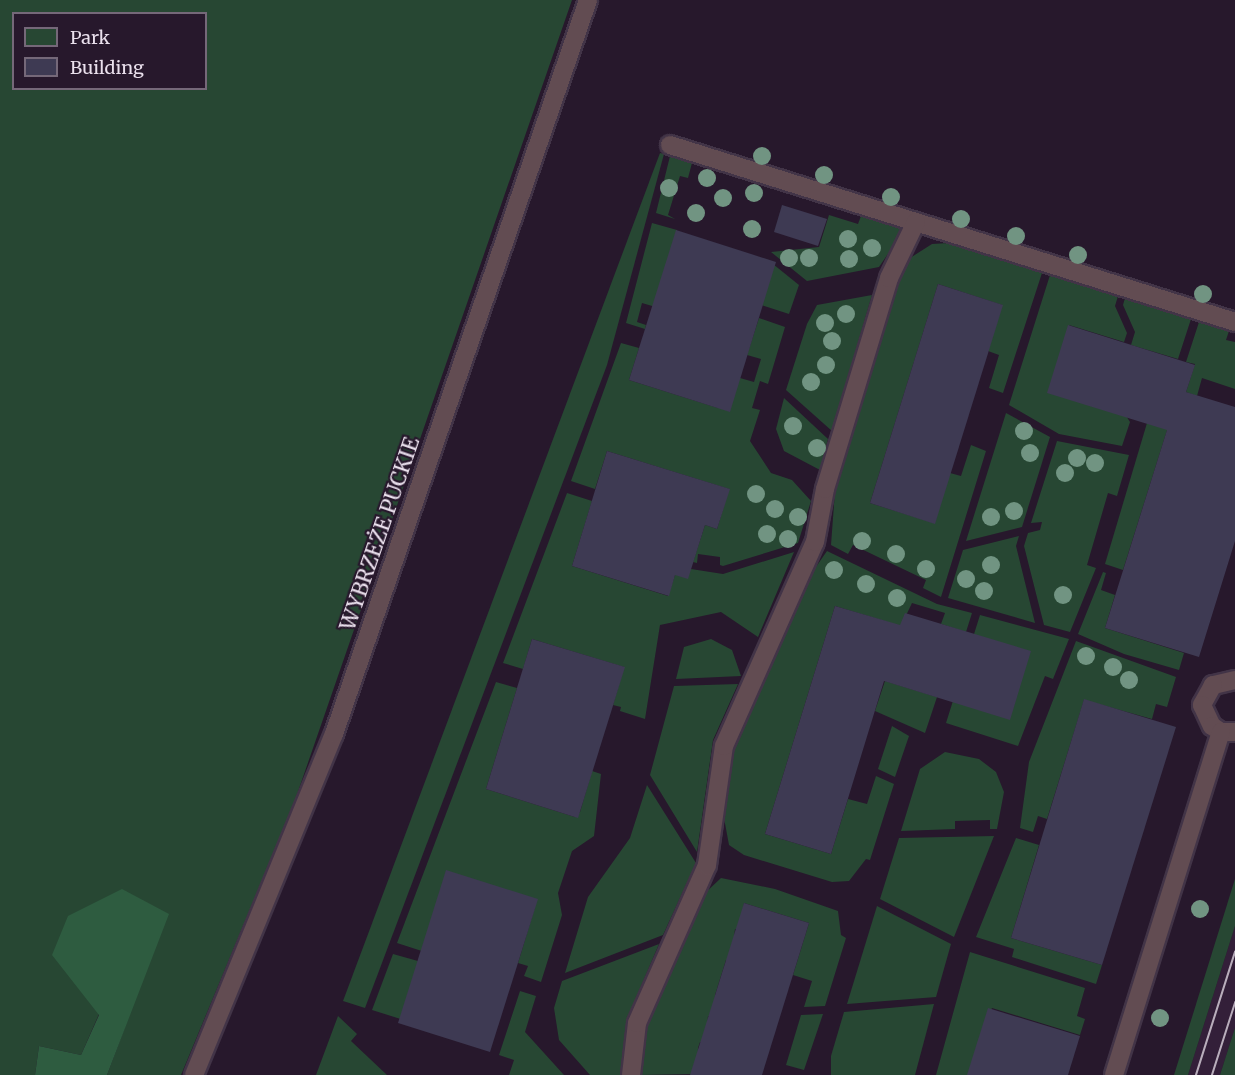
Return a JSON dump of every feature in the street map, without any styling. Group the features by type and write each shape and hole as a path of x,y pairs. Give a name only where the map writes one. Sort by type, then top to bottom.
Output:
{"lane":[{"name":"WYBRZEŻE PUCKIE","path":"194,1075 334,734 588,0"},
{"path":"669,145 1235,322"},
{"path":"630,1075 637,1023 708,865 724,746 815,542 825,489 890,278 916,222"},
{"path":"1114,1075 1228,732 1205,717 1205,694 1223,680 1235,680"}],"shaded area":[{"path":"1235,926 1235,1028 1220,1075 1188,1075"}],"green space":[{"path":"0,0 572,0 293,806 181,1075 107,1075 125,1027 99,1014 81,1055 39,1046 35,1075 0,1075"},
{"path":"660,153 664,154 607,365 365,1008 343,1001"},
{"path":"670,156 692,163 688,178 680,176 668,215 675,219 656,213"},
{"path":"829,215 858,224 861,216 905,229 879,267 807,281 771,252 819,247"},
{"path":"652,223 677,230 659,308 642,303 637,322 646,325 645,329 626,323"},
{"path":"949,243 1042,273 1003,393 989,388 999,355 988,351 1002,305 938,284 870,503 934,523 950,473 961,476 971,445 986,451 941,597 923,588 926,580 853,545 848,554 831,545 835,491 899,281 910,258 932,244"},
{"path":"768,260 799,285 789,314 755,303"},
{"path":"1050,275 1118,296 1115,306 1127,333 1124,342 1069,325 1130,422 1122,446 1059,434 1009,405"},
{"path":"872,295 832,431 786,390 807,324 817,305"},
{"path":"1125,298 1191,319 1178,359 1131,345 1135,332 1123,305"},
{"path":"759,318 785,327 768,384 760,381 752,408 760,410 750,441 771,473 792,480 811,501 798,543 723,566 720,565 720,557 698,554 697,563 693,562 705,525 717,529 729,489 607,451 595,489 571,481 621,343 639,348 629,380 718,408 740,378 754,382 761,359 747,355"},
{"path":"1199,322 1229,331 1226,340 1235,342 1235,389 1202,378 1197,396 1186,392 1195,364 1186,362"},
{"path":"784,398 828,439 820,470 784,451 776,429"},
{"path":"1006,413 1050,437 1022,527 966,541"},
{"path":"1147,423 1169,424 1123,570 1105,564"},
{"path":"1057,441 1129,455 1117,496 1108,493 1087,565 1096,568 1070,632 1044,625 1024,546 1028,533 1040,530 1042,522 1031,523"},
{"path":"567,493 592,501 572,566 668,596 675,575 691,569 723,574 794,552 758,637 721,612 660,625 645,719 620,711 621,707 613,705 624,667 532,639 523,669 503,663"},
{"path":"1019,536 1016,546 1035,623 948,598 963,550"},
{"path":"827,551 937,604 972,613 966,632 941,624 945,613 912,603 901,626 835,606 765,834 831,854 848,799 867,804 876,776 894,784 870,860 866,859 849,881 832,882 744,855 729,845 724,818 733,746 804,584"},
{"path":"1103,572 1106,573 1101,590 1115,595 1105,628 1184,653 1179,670 1124,654 1078,634"},
{"path":"980,615 1069,639 1053,679 1045,676 1018,746 946,723"},
{"path":"711,639 732,650 741,676 676,679 684,647"},
{"path":"1076,641 1176,677 1167,707 1156,704 1152,719 1084,700 1047,819 1038,816 1033,832 1020,828 1029,762"},
{"path":"885,681 937,697 925,733 875,711"},
{"path":"496,682 517,688 486,789 575,817 580,812 592,771 601,774 594,836 572,851 558,893 562,915 541,982 524,976 528,966 518,963 535,907 428,953 397,943"},
{"path":"738,684 713,740 697,852 650,775 674,686"},
{"path":"892,726 909,736 895,777 878,769"},
{"path":"945,752 979,759 996,772 1004,792 997,829 990,829 990,820 955,821 955,829 901,831 920,769"},
{"path":"647,785 696,863 663,935 565,973 588,897 630,838"},
{"path":"994,836 954,937 880,899 899,838"},
{"path":"1016,838 1039,845 1011,938 1102,965 1096,984 1012,957 1014,949 976,937"},
{"path":"721,878 775,889 838,911 841,935 846,938 825,1006 804,1007 812,981 793,975 809,923 744,903 741,931 735,929 731,961 726,960 715,995 714,1017 708,1016 706,1043 700,1042 698,1048 697,1074 640,1075 646,1022 704,894"},
{"path":"1235,879 1235,926 1188,1075 1174,1075"},
{"path":"122,889 169,914 107,1075 35,1075 39,1046 81,1055 99,1015 52,955 68,916"},
{"path":"877,906 951,944 936,997 847,1004"},
{"path":"659,944 627,1019 621,1075 590,1075 559,1040 554,1008 562,981"},
{"path":"970,952 1085,988 1077,1016 1085,1019 1080,1035 992,1008 971,1075 936,1075"},
{"path":"393,954 425,963 407,1021 372,1010"},
{"path":"520,991 536,996 525,1032 564,1075 509,1075 514,1060 499,1055"},
{"path":"934,1004 915,1075 831,1075 831,1056 844,1012"},
{"path":"823,1014 804,1070 786,1065 801,1015"},
{"path":"338,1016 357,1034 351,1041 387,1075 316,1075"},
{"path":"1235,1028 1235,1075 1220,1075 1233,1034"}],"building":[{"path":"782,205 827,219 818,246 774,232"},
{"path":"676,230 776,262 730,412 629,380"},
{"path":"938,284 1003,305 935,524 870,503"},
{"path":"1068,325 1195,365 1186,392 1235,407 1235,541 1199,657 1105,628 1167,430 1047,393"},
{"path":"607,451 730,489 717,529 705,525 688,579 675,575 669,596 572,566"},
{"path":"835,606 900,625 905,613 1031,651 1010,720 884,681 831,854 765,834"},
{"path":"532,639 625,667 578,818 486,789"},
{"path":"1084,699 1176,727 1102,965 1011,938"},
{"path":"446,870 538,899 490,1052 398,1023"},
{"path":"744,903 809,923 762,1075 690,1075"},
{"path":"988,1008 1080,1036 1068,1075 967,1075"}],"tram line":[{"path":"1196,1075 1235,952"},
{"path":"1212,1075 1235,1003"}]}
